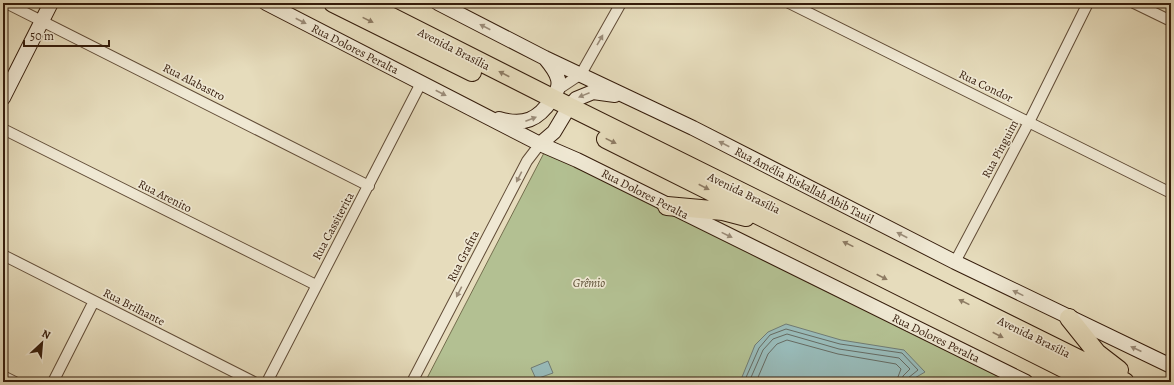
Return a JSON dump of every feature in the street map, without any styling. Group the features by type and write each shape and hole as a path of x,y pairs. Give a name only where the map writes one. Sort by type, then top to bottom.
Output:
{"highway":[{"name":"Avenida Brasília","path":"333,3 552,99"},
{"name":"Avenida Brasília","path":"364,3 552,99 564,116 1091,382"},
{"name":"Avenida Brasília","path":"564,116 1125,382"},
{"path":"667,206 723,211 748,217 799,235"},
{"path":"1069,318 1097,353 1136,382"}],"main road":[{"path":"3,98 51,3"},
{"name":"Rua Dolores Peralta","path":"266,3 540,144 577,160 667,206 1026,382"},
{"name":"Rua Amélia Riskallah Abib Tauil","path":"438,3 545,58 581,74 955,262 1171,366"},
{"path":"485,115 509,122 527,121 538,116 552,99 558,79 552,67 545,58"},
{"path":"540,144 554,132 576,99 593,92 607,93 631,99"},
{"path":"564,116 561,141 577,160"}],"street":[{"name":"Rua Alabastro","path":"6,3 369,186"},
{"path":"552,99 581,74 621,3"},
{"name":"Rua Condor","path":"789,3 1171,193"},
{"name":"Rua Pinguim","path":"955,262 1029,122 1088,3"},
{"path":"1134,3 1171,21"},
{"name":"Rua Cassiterita","path":"267,382 421,83"},
{"name":"Rua Arenito","path":"3,129 316,286"},
{"name":"Rua Grafita","path":"412,382 527,162 540,144"},
{"name":"Rua Brilhante","path":"3,255 254,382"},
{"path":"53,382 94,301"},
{"path":"3,376 14,382"}],"green space":[{"name":"Grêmio","path":"545,151 1017,382 425,382"}],"water":[{"path":"786,324 841,340 904,350 925,372 908,382 740,382 755,345 768,332"},
{"path":"548,361 553,373 536,379 531,368"}]}
